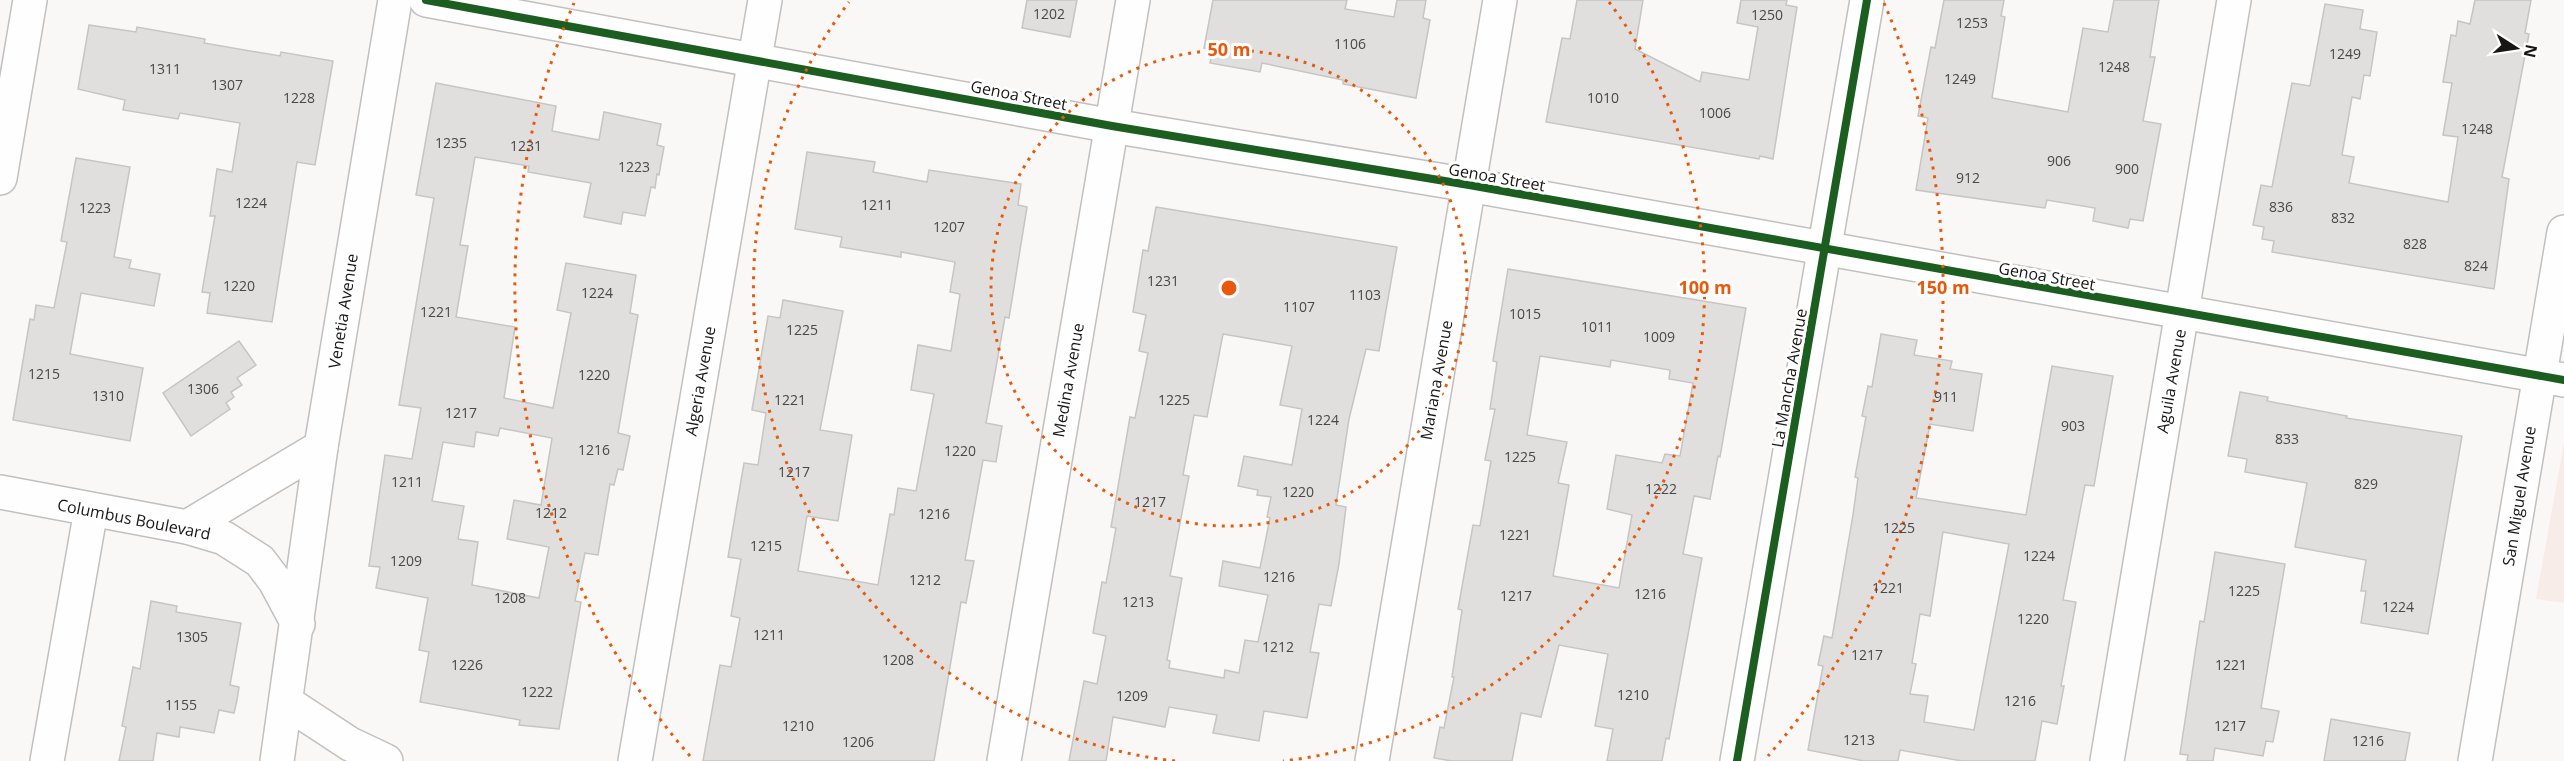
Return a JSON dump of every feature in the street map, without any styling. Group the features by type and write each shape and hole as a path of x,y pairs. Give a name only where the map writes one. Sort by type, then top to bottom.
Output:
{"street":[{"path":"0,178 30,0"},
{"name":"Venetia Avenue","path":"277,761 321,447 395,0"},
{"name":"Genoa Street","path":"426,0 1112,126 1469,185 2182,314 2552,378"},
{"name":"Algeria Avenue","path":"635,761 765,0"},
{"name":"Medina Avenue","path":"1004,761 1133,0"},
{"name":"Mariana Avenue","path":"1372,761 1500,0"},
{"name":"La Mancha Avenue","path":"1737,761 1867,0"},
{"name":"Aguila Avenue","path":"2107,761 2234,0"},
{"name":"San Miguel Avenue","path":"2475,761 2552,378 2564,232"},
{"path":"187,527 321,447"},
{"name":"Columbus Boulevard","path":"0,492 187,527 224,538 260,561 275,581 298,624"},
{"path":"47,761 91,510"},
{"path":"286,702 350,744 386,761"}],"shaded area":[{"path":"2564,442 2564,603 2536,599"}],"building":[{"path":"1027,0 1077,0 1070,37 1022,28"},
{"path":"1213,0 1347,0 1345,9 1394,17 1397,0 1426,0 1423,18 1430,20 1416,98 1343,84 1343,80 1262,63 1260,72 1210,63 1213,49 1204,48"},
{"path":"1577,0 1643,0 1635,49 1700,82 1702,72 1749,80 1758,27 1737,23 1741,0 1787,0 1786,5 1797,7 1773,159 1760,156 1759,159 1546,122 1562,38 1570,39"},
{"path":"1944,0 2004,0 2001,16 2005,17 1992,98 2068,112 2083,28 2108,32 2114,0 2159,0 2150,57 2155,57 2143,121 2161,124 2143,221 2130,219 2128,228 2093,221 2095,208 2047,200 2045,208 1916,190 1928,118 1918,116 1931,47 1935,48"},
{"path":"2475,0 2531,0 2525,33 2529,34 2502,177 2509,179 2494,289 2272,252 2274,241 2262,239 2264,227 2253,225 2261,185 2272,187 2292,83 2310,86 2325,4 2363,10 2360,29 2377,32 2370,76 2364,75 2360,99 2352,97 2342,155 2354,157 2349,183 2448,202 2458,137 2443,135 2452,83 2443,82 2451,35 2456,36 2458,21 2470,24"},
{"path":"89,25 136,32 137,27 205,39 204,43 280,56 281,52 333,61 315,165 297,162 272,322 207,313 210,293 202,292 215,216 210,216 217,169 232,172 240,123 180,113 178,119 123,110 125,100 78,89"},
{"path":"436,83 556,106 552,131 599,140 604,112 661,124 657,145 664,147 659,175 657,174 655,188 651,187 645,216 623,212 621,224 584,217 591,183 528,172 529,166 475,157 460,245 468,246 456,317 515,327 504,398 553,408 571,313 557,310 566,263 636,275 630,313 638,315 618,433 630,436 623,470 618,469 614,485 610,484 598,555 585,553 575,601 581,602 559,729 519,725 520,720 420,702 429,652 419,650 428,598 376,588 380,567 369,566 385,455 412,459 421,408 399,405 434,198 416,195","holes":["500,428 552,438 541,505 514,500 507,539 549,547 539,598 472,585 478,542 458,539 464,506 432,501 443,442 474,447 476,432 498,436"]},
{"path":"807,152 875,162 873,172 927,182 929,170 1021,184 1018,205 1027,207 1009,318 1005,317 986,423 1002,426 996,462 983,460 965,560 974,561 966,603 961,602 934,761 703,761 720,665 731,667 740,618 731,616 741,559 728,557 744,463 758,465 766,413 752,410 768,316 780,318 783,300 843,311 820,430 852,435 838,521 807,516 798,571 878,585 890,514 894,515 898,488 916,491 934,394 911,390 918,345 951,351 960,294 950,292 955,262 901,252 901,257 840,247 842,237 795,229"},
{"path":"76,158 130,167 114,257 131,260 129,268 160,274 154,306 81,293 70,354 143,368 130,441 13,420 30,319 34,320 36,305 54,308 67,242 61,241"},
{"path":"1156,207 1397,247 1379,351 1366,349 1349,419 1336,505 1346,507 1339,564 1331,606 1319,604 1310,652 1319,653 1307,718 1264,711 1259,741 1213,733 1217,715 1169,707 1165,727 1113,717 1106,761 1069,761 1084,681 1097,684 1106,636 1093,633 1102,582 1106,583 1116,528 1111,527 1130,417 1135,418 1148,353 1139,351 1146,315 1133,312 1143,250 1148,251","holes":["1223,334 1292,346 1280,405 1302,409 1292,465 1244,456 1238,486 1258,490 1257,495 1271,497 1267,517 1270,518 1260,568 1223,561 1219,586 1268,595 1258,642 1245,640 1239,673 1225,670 1224,678 1169,668 1170,661 1167,660 1182,578 1170,576 1189,476 1183,475 1194,415 1207,417"]},
{"path":"1508,269 1746,308 1720,457 1718,456 1710,499 1694,496 1683,554 1702,558 1669,739 1666,738 1662,761 1607,761 1613,729 1595,726 1608,654 1559,645 1541,717 1521,713 1512,761 1452,761 1434,758 1440,727 1444,728 1454,677 1452,677 1462,610 1458,609 1473,525 1480,526 1491,461 1485,460 1495,409 1490,409 1497,362 1493,361","holes":["1540,356 1610,367 1611,360 1670,370 1669,379 1693,383 1680,456 1665,454 1662,463 1616,455 1607,509 1632,515 1619,588 1553,576 1569,485 1558,483 1567,442 1527,435"]},
{"path":"1881,334 1917,340 1914,355 1952,361 1950,369 1982,374 1973,431 1930,424 1916,498 2026,515 2052,366 2113,376 2094,486 2085,485 2063,600 2076,602 2061,686 2064,686 2057,724 2042,721 2035,761 1962,761 1900,750 1898,761 1864,761 1808,750 1823,666 1818,665 1824,636 1832,638 1858,478 1855,477 1866,417 1862,416 1868,386 1872,387","holes":["1943,532 2009,544 1974,730 1924,722 1928,696 1910,694 1916,664 1912,663 1920,614 1930,616"]},
{"path":"239,341 256,365 237,378 242,385 231,392 234,397 226,403 230,409 191,436 163,393"},
{"path":"2240,392 2268,397 2267,401 2347,416 2346,418 2462,436 2428,634 2361,623 2366,591 2361,591 2366,560 2295,547 2307,483 2245,472 2247,459 2228,456"},
{"path":"2215,552 2285,564 2261,708 2279,711 2273,742 2266,741 2263,756 2215,748 2213,761 2187,761 2188,755 2180,754 2200,621 2204,622"},
{"path":"151,601 177,606 176,612 241,623 230,685 239,687 237,700 234,713 219,710 214,733 180,727 179,737 157,733 153,761 119,761 126,727 122,726 133,667 140,669"},
{"path":"2331,719 2410,733 2405,761 2324,761"}],"cycle path":[{"path":"426,0 1112,126 1469,185 2564,380"},
{"path":"1737,761 1867,0"}]}
